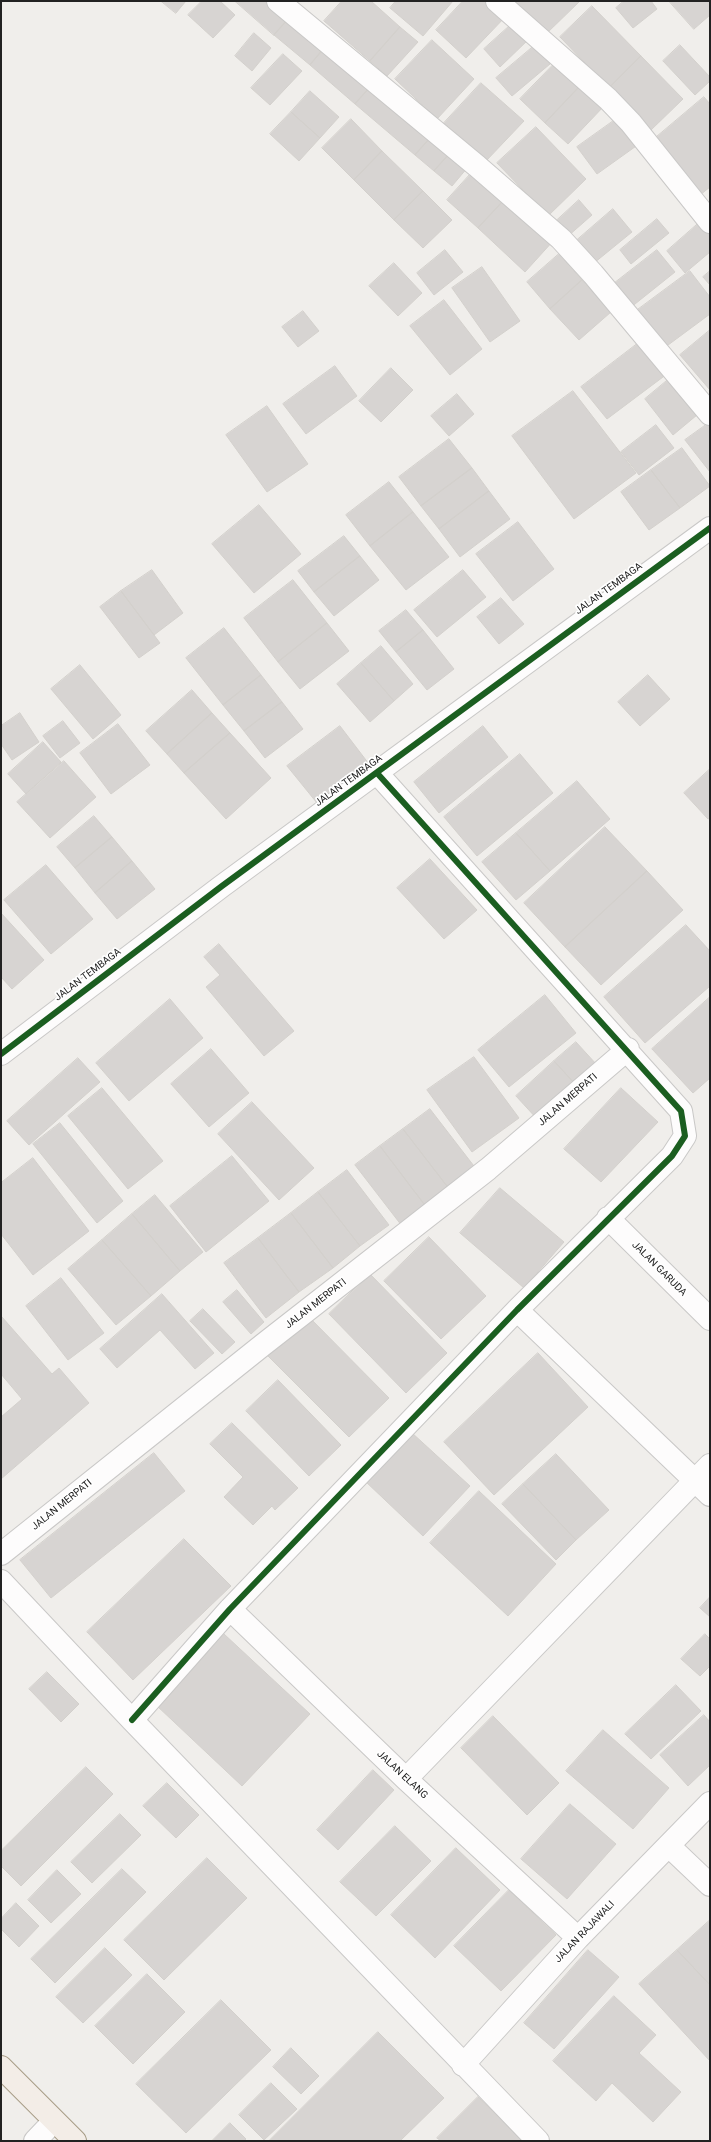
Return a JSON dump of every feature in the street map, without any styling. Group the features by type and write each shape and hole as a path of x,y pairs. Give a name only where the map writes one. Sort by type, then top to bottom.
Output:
{"main road":[{"path":"1,2067 53,2122 75,2141"}],"street":[{"path":"278,1 477,166 561,239 593,274 710,414"},
{"path":"498,1 608,99 630,122 710,222"},
{"name":"JALAN TEMBAGA","path":"1,1054 222,886 710,528"},
{"path":"132,1720 230,1610 517,1310 672,1156 685,1136 681,1111 628,1049 377,773"},
{"name":"JALAN MERPATI","path":"1,1554 264,1344 488,1169 628,1049"},
{"name":"JALAN GARUDA","path":"608,1218 710,1319"},
{"path":"517,1310 702,1488"},
{"path":"406,1779 702,1488 710,1465"},
{"path":"1,1581 132,1720 538,2141"},
{"name":"JALAN ELANG","path":"230,1610 406,1779 578,1938"},
{"name":"JALAN RAJAWALI","path":"463,2064 578,1938 710,1803"},
{"path":"669,1846 710,1885"},
{"path":"34,2141 53,2122"}],"building":[{"path":"161,1 186,1 176,13"},
{"path":"202,1 220,1 235,15 213,38 188,15"},
{"path":"235,1 273,1 291,16 274,35"},
{"path":"342,1 371,1 400,27 370,61 324,21"},
{"path":"396,1 453,1 423,36 390,8"},
{"path":"463,1 492,1 507,15 466,58 436,30"},
{"path":"514,1 580,1 545,35"},
{"path":"624,1 651,1 657,9 633,28 616,8"},
{"path":"669,1 710,1 710,15 694,29"},
{"path":"592,6 641,56 609,88 560,37"},
{"path":"291,16 326,46 310,65 274,35"},
{"path":"514,22 529,39 500,67 484,49"},
{"path":"400,27 418,42 387,76 370,61"},
{"path":"254,33 271,48 252,71 235,56"},
{"path":"432,40 474,79 437,119 395,79"},
{"path":"680,45 710,77 710,81 695,95 663,61"},
{"path":"326,46 372,85 355,104 310,65"},
{"path":"534,46 550,64 512,96 496,78"},
{"path":"283,54 302,71 270,105 251,88"},
{"path":"641,56 683,99 651,130 609,88"},
{"path":"558,60 582,84 545,123 520,99"},
{"path":"481,83 524,121 486,161 444,123"},
{"path":"582,84 605,105 568,144 545,123"},
{"path":"372,85 432,136 415,155 355,104"},
{"path":"310,91 339,117 320,138 291,112"},
{"path":"704,97 710,104 710,187 700,195 653,140"},
{"path":"291,112 320,138 299,161 270,134"},
{"path":"619,117 639,144 597,174 577,147"},
{"path":"351,119 382,151 354,180 322,148"},
{"path":"536,127 586,179 548,216 497,163"},
{"path":"432,136 451,152 434,171 415,155"},
{"path":"382,151 423,191 394,220 354,180"},
{"path":"451,152 468,167 452,186 434,171"},
{"path":"476,168 507,197 478,228 447,200"},
{"path":"423,191 452,220 423,248 394,220"},
{"path":"507,197 554,240 525,272 478,228"},
{"path":"579,200 592,215 567,237 554,223"},
{"path":"613,209 632,232 594,263 576,241"},
{"path":"657,219 669,233 631,264 620,250"},
{"path":"700,222 710,233 710,252 685,273 667,251"},
{"path":"445,250 463,272 434,295 417,273"},
{"path":"657,250 675,272 625,312 607,289"},
{"path":"559,254 582,280 550,309 527,282"},
{"path":"394,263 422,293 398,316 369,286"},
{"path":"482,267 520,321 490,342 452,288"},
{"path":"690,271 710,297 710,314 660,351 632,314"},
{"path":"710,271 710,285 703,277"},
{"path":"582,280 611,312 579,340 550,309"},
{"path":"444,300 482,349 450,375 410,326"},
{"path":"303,311 319,331 298,347 282,327"},
{"path":"710,330 710,390 680,355"},
{"path":"641,341 667,374 607,419 581,387"},
{"path":"335,366 357,396 306,434 283,404"},
{"path":"391,368 413,390 381,422 359,401"},
{"path":"669,379 697,415 673,435 645,399"},
{"path":"573,391 636,473 574,519 512,436"},
{"path":"457,394 474,414 449,436 431,416"},
{"path":"267,406 308,464 267,492 226,435"},
{"path":"710,422 710,472 685,440"},
{"path":"656,425 674,448 639,475 621,452"},
{"path":"449,439 472,468 421,506 399,477"},
{"path":"682,448 710,486 680,508 651,470"},
{"path":"472,468 489,491 439,529 421,506"},
{"path":"651,470 680,508 649,530 621,492"},
{"path":"389,482 413,512 370,546 346,515"},
{"path":"489,491 510,519 460,557 439,529"},
{"path":"259,505 301,554 254,593 212,544"},
{"path":"413,512 449,557 406,590 370,546"},
{"path":"518,522 554,569 513,601 476,554"},
{"path":"344,536 360,556 314,592 298,571"},
{"path":"360,556 379,580 334,616 314,592"},
{"path":"152,570 183,613 154,635 121,591"},
{"path":"463,570 486,597 437,637 414,610"},
{"path":"293,580 327,623 278,662 244,618"},
{"path":"121,591 160,643 139,658 100,607"},
{"path":"501,598 524,624 499,644 477,617"},
{"path":"406,610 423,630 396,652 379,631"},
{"path":"327,623 349,651 300,689 278,662"},
{"path":"224,628 261,675 223,705 186,658"},
{"path":"423,630 454,669 427,690 396,652"},
{"path":"381,646 413,684 394,701 361,663"},
{"path":"361,663 394,701 370,722 337,684"},
{"path":"80,665 121,715 93,739 51,689"},
{"path":"261,675 282,702 244,731 223,705"},
{"path":"648,675 670,699 640,726 618,702"},
{"path":"192,690 212,713 167,754 146,731"},
{"path":"282,702 303,729 265,758 244,731"},
{"path":"20,713 39,742 12,760 1,744 1,726"},
{"path":"212,713 230,733 184,773 167,754"},
{"path":"63,721 80,743 60,758 43,736"},
{"path":"118,724 150,765 111,794 80,753"},
{"path":"340,726 369,764 317,803 287,766"},
{"path":"483,726 508,757 439,813 414,782"},
{"path":"230,733 271,778 226,819 184,773"},
{"path":"43,742 61,762 26,794 8,774"},
{"path":"520,754 553,793 477,856 444,817"},
{"path":"64,761 96,797 50,838 17,802"},
{"path":"710,769 710,818 708,819 684,793"},
{"path":"577,781 610,819 550,871 516,833"},
{"path":"94,816 112,837 75,868 57,847"},
{"path":"605,827 647,871 565,947 524,903"},
{"path":"516,833 550,871 516,900 482,862"},
{"path":"112,837 132,861 95,893 75,868"},
{"path":"430,859 477,910 444,939 397,888"},
{"path":"132,861 155,889 117,919 95,893"},
{"path":"46,865 93,919 51,954 4,900"},
{"path":"647,871 683,910 601,985 565,947"},
{"path":"1,913 44,960 12,989 1,977"},
{"path":"686,925 710,951 710,986 645,1043 604,997"},
{"path":"219,944 294,1031 264,1056 206,987 220,975 204,957"},
{"path":"545,995 576,1033 509,1087 478,1050"},
{"path":"710,997 710,1078 693,1093 652,1049"},
{"path":"170,999 203,1038 129,1101 96,1063"},
{"path":"576,1042 597,1065 576,1085 554,1061"},
{"path":"211,1049 249,1093 209,1127 171,1084"},
{"path":"474,1057 519,1118 472,1152 427,1090"},
{"path":"78,1058 100,1082 29,1145 7,1121"},
{"path":"554,1061 576,1085 538,1120 516,1096"},
{"path":"102,1088 163,1161 128,1189 68,1116"},
{"path":"621,1088 658,1122 601,1182 564,1149"},
{"path":"252,1102 314,1168 279,1200 218,1134"},
{"path":"430,1109 477,1170 450,1190 403,1129"},
{"path":"60,1123 123,1201 97,1223 33,1144"},
{"path":"403,1129 450,1190 427,1208 380,1146"},
{"path":"380,1146 427,1208 402,1226 355,1165"},
{"path":"232,1156 269,1201 206,1252 170,1206"},
{"path":"33,1158 89,1231 33,1275 1,1234 1,1183"},
{"path":"347,1170 389,1225 360,1246 318,1192"},
{"path":"500,1188 564,1242 524,1288 460,1233"},
{"path":"318,1192 360,1246 333,1268 291,1213"},
{"path":"155,1195 203,1252 180,1271 132,1214"},
{"path":"291,1213 333,1268 299,1292 258,1238"},
{"path":"132,1214 180,1271 151,1296 102,1240"},
{"path":"429,1237 486,1296 441,1339 384,1281"},
{"path":"258,1238 299,1292 266,1318 224,1263"},
{"path":"102,1240 151,1296 116,1325 68,1269"},
{"path":"370,1274 447,1353 406,1393 329,1314"},
{"path":"61,1278 104,1333 68,1360 26,1306"},
{"path":"237,1290 264,1322 251,1334 223,1302"},
{"path":"162,1294 214,1353 195,1369 160,1330 117,1368 100,1349"},
{"path":"203,1309 235,1342 222,1354 190,1321"},
{"path":"306,1314 389,1398 349,1437 266,1354"},
{"path":"2,1317 52,1374 59,1368 89,1403 1,1479 1,1417 22,1399 1,1374"},
{"path":"538,1353 588,1407 494,1495 444,1442"},
{"path":"278,1380 341,1445 309,1476 246,1411"},
{"path":"232,1423 298,1488 275,1510 272,1506 253,1525 224,1497 243,1477 210,1444"},
{"path":"411,1432 470,1486 423,1536 365,1481"},
{"path":"154,1453 185,1491 51,1598 20,1560"},
{"path":"556,1454 609,1510 576,1540 523,1484"},
{"path":"523,1484 576,1540 556,1560 502,1504"},
{"path":"479,1491 556,1564 508,1616 430,1543"},
{"path":"184,1539 231,1586 133,1680 87,1632"},
{"path":"710,1597 710,1617 700,1608"},
{"path":"224,1634 310,1714 242,1786 156,1705"},
{"path":"705,1634 710,1639 710,1666 700,1676 681,1659"},
{"path":"47,1672 79,1704 61,1722 29,1689"},
{"path":"676,1685 701,1711 651,1759 625,1734"},
{"path":"704,1715 710,1722 710,1765 688,1786 660,1755"},
{"path":"493,1716 559,1783 527,1815 461,1748"},
{"path":"603,1730 669,1788 633,1829 566,1771"},
{"path":"86,1767 113,1794 21,1886 1,1866 1,1851"},
{"path":"373,1770 394,1790 338,1850 317,1830"},
{"path":"167,1783 199,1815 176,1838 143,1806"},
{"path":"570,1804 616,1844 567,1899 521,1859"},
{"path":"120,1814 141,1835 92,1883 71,1862"},
{"path":"395,1826 431,1861 376,1916 340,1882"},
{"path":"456,1848 500,1890 435,1958 391,1915"},
{"path":"207,1858 247,1898 164,1980 124,1940"},
{"path":"122,1869 146,1892 55,1983 31,1959"},
{"path":"57,1870 81,1894 51,1923 28,1900"},
{"path":"509,1890 556,1935 501,1991 454,1946"},
{"path":"16,1903 39,1926 19,1947 1,1929 1,1919"},
{"path":"710,1920 710,1985 677,1950"},
{"path":"105,1948 132,1975 83,2023 56,1997"},
{"path":"588,1950 619,1977 554,2049 524,2023"},
{"path":"677,1950 710,1985 710,2061 639,1984"},
{"path":"147,1974 185,2012 133,2064 95,2026"},
{"path":"614,1996 656,2035 639,2053 681,2092 653,2122 612,2083 596,2101 553,2061"},
{"path":"221,2000 271,2050 186,2133 136,2084"},
{"path":"378,2032 444,2098 400,2141 269,2141"},
{"path":"291,2048 319,2076 301,2094 273,2067"},
{"path":"271,2083 297,2109 264,2140 239,2115"},
{"path":"478,2097 523,2141 441,2141 437,2138"},
{"path":"230,2123 246,2139 244,2141 212,2141"}],"cycle path":[{"path":"1,1054 222,886 710,528"},
{"path":"132,1720 230,1609 517,1310 672,1156 685,1136 681,1111 377,773"}]}
